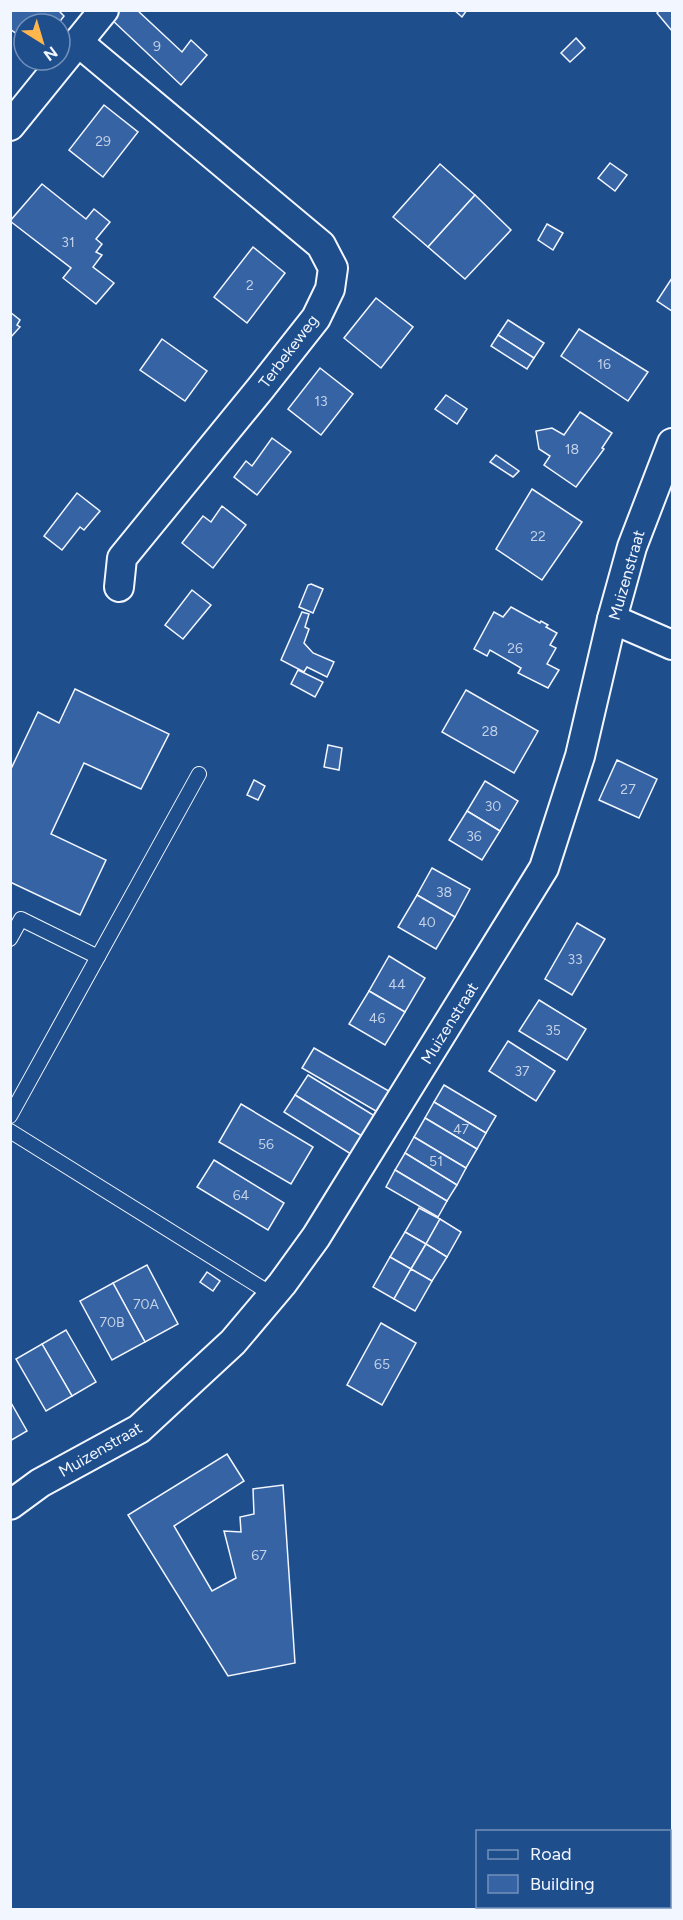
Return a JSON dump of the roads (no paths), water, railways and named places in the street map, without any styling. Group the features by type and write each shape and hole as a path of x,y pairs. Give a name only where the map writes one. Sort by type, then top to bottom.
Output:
{"street":[{"path":"10,126 104,10"},
{"name":"Terbekeweg","path":"78,42 321,245 333,268 330,288 316,318 122,558 118,587"},
{"name":"Muizenstraat","path":"10,1505 40,1483 139,1429 233,1342 273,1295 316,1237 544,868 580,756 612,619 632,547 672,443"},
{"path":"612,619 672,645"},
{"name":"Muizenstraat","path":"10,1493 40,1483"}],"lane":[{"path":"10,1116 199,774"},
{"path":"10,939 21,919 98,957"},
{"path":"10,1131 273,1295"}]}
